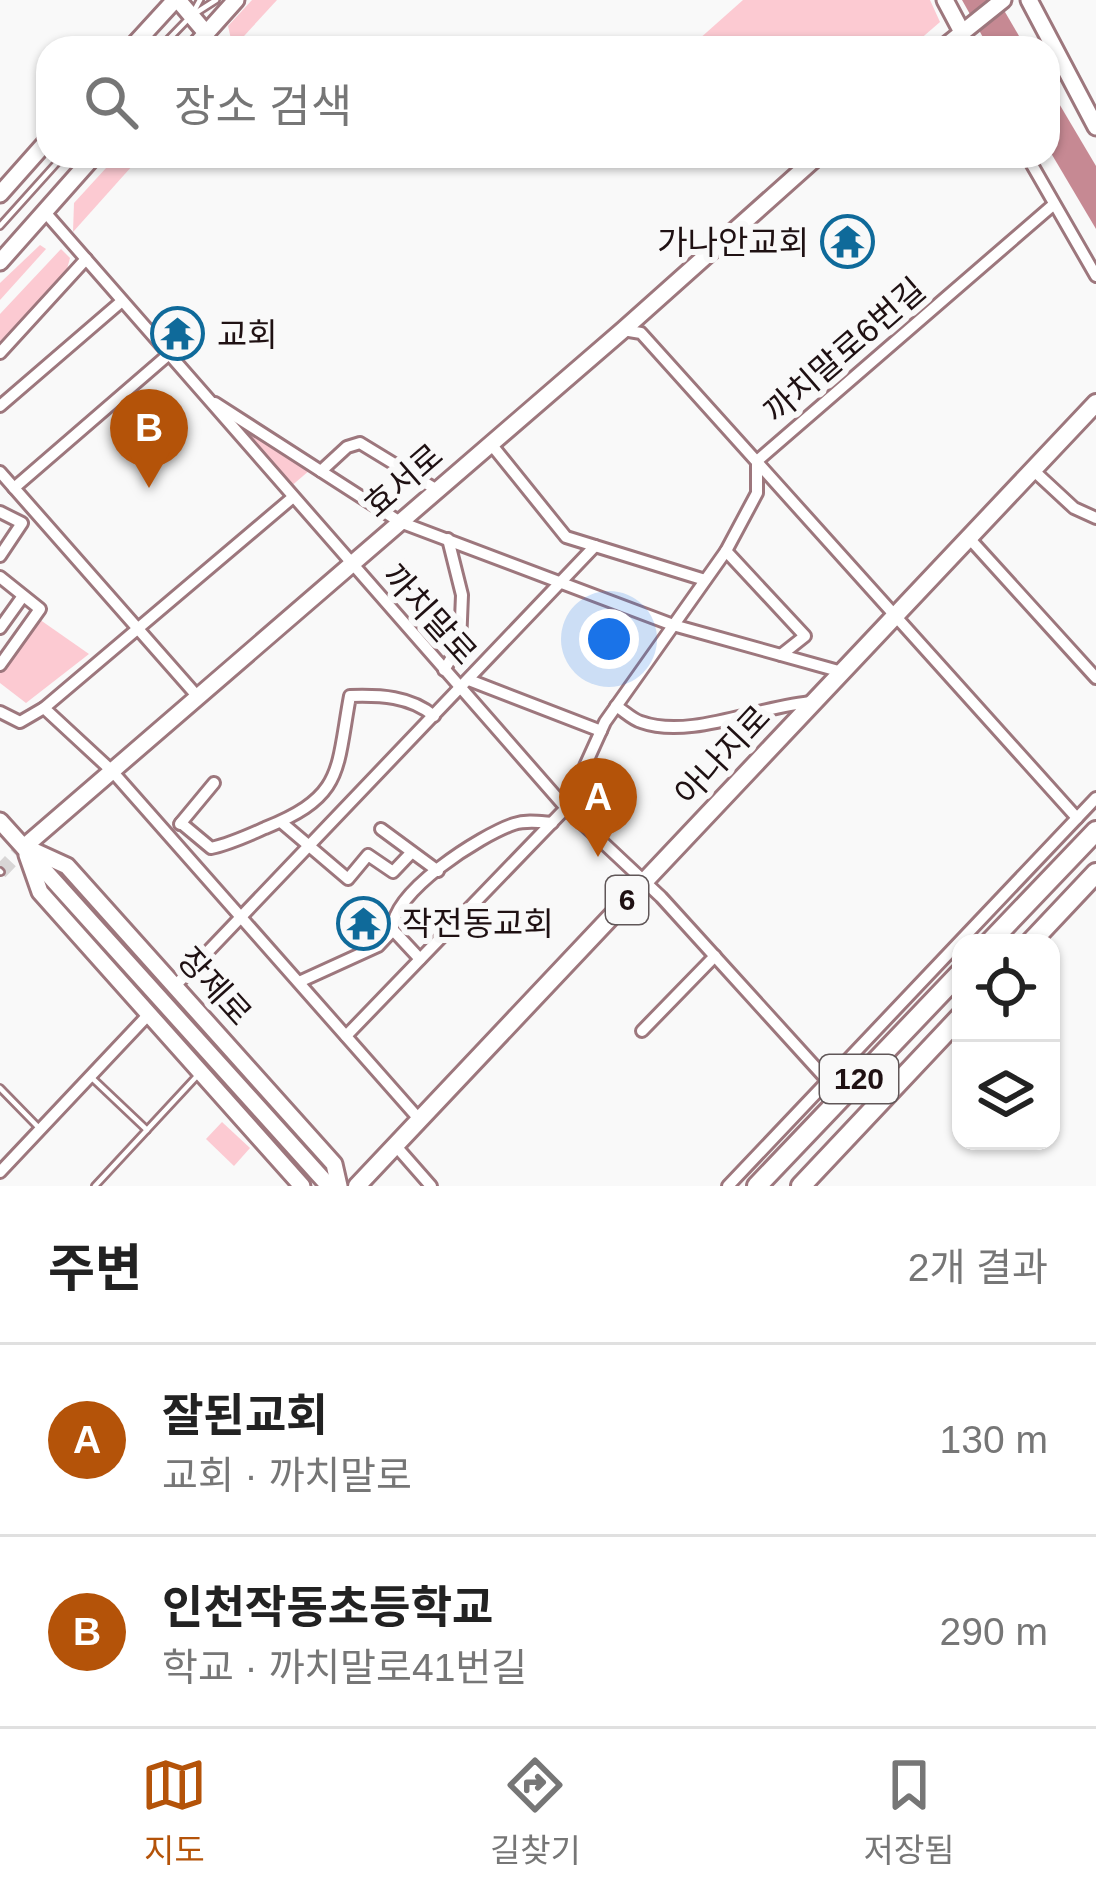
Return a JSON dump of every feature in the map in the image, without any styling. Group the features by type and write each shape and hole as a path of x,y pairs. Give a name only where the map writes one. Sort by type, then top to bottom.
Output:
{"highway":[{"path":"998,934 1096,831"},
{"path":"1038,934 1096,873"},
{"name":"120","path":"757,1186 952,981"},
{"name":"120","path":"801,1186 952,1026"}],"main road":[{"path":"146,31 152,0"},
{"path":"142,36 176,0 206,33"},
{"path":"203,36 236,0"},
{"path":"945,0 968,35 1003,0"},
{"path":"1029,0 1048,36"},
{"path":"1060,59 1096,127"},
{"path":"0,194 36,154"},
{"path":"0,262 83,168"},
{"name":"효서로","path":"24,847 805,168"},
{"name":"아나지로","path":"357,1186 1096,404"},
{"name":"장제로","path":"0,821 328,1186"},
{"name":"장제로","path":"24,847 67,866 334,1164 339,1186"},
{"name":"장제로","path":"24,847 40,892 302,1186"}],"street":[{"path":"1033,168 1096,276"},
{"name":"까치말로6번길","path":"346,1036 566,808 616,706 726,551 757,493 758,461 1053,205"},
{"name":"까치말로","path":"44,211 350,565 444,670 464,684 566,808 644,882 828,1081"},
{"path":"0,353 86,259"},
{"path":"0,406 122,301"},
{"path":"623,330 641,333 1077,818"},
{"path":"14,488 169,355"},
{"path":"204,396 400,522 673,625 842,672"},
{"path":"321,471 347,447 360,443 437,490"},
{"path":"491,444 566,537 705,580"},
{"path":"1033,470 1074,508 1096,518"},
{"path":"0,472 197,697"},
{"path":"0,712 20,722 44,708 292,498"},
{"path":"0,512 22,523 0,556"},
{"path":"968,538 1096,678"},
{"path":"444,670 460,644 462,595 448,539"},
{"path":"175,986 595,546"},
{"path":"726,551 805,636 781,655"},
{"path":"0,577 40,609 0,665"},
{"path":"0,628 23,596"},
{"path":"464,684 601,731"},
{"path":"181,824 212,848 310,808 327,787 345,736 350,696 392,697 421,705 434,716"},
{"path":"616,706 640,722 686,726 813,702"},
{"path":"44,708 112,771 419,1119"},
{"path":"168,834 214,783"},
{"path":"728,1186 1096,798"},
{"path":"281,821 348,879 368,856 393,872 411,853"},
{"path":"420,958 393,931 392,918 411,890 500,829 521,821 552,823"},
{"path":"373,858 385,833 438,871"},
{"path":"298,982 378,946 393,931"},
{"path":"642,1030 715,956"},
{"path":"0,1172 149,1014"},
{"path":"395,1145 431,1186"}],"lane":[{"path":"191,16 200,0"},
{"path":"172,36 216,0"},
{"path":"0,226 52,168"},
{"path":"95,1186 201,1072"},
{"path":"90,1076 147,1130"},
{"path":"0,1088 40,1129"}],"shaded area":[{"path":"252,0 277,0 244,36 230,36 228,26"},
{"path":"743,0 930,0 940,22 924,36 702,36"},
{"path":"962,0 998,0 1019,36 982,36"},
{"path":"1060,105 1096,166 1096,229 1060,168"},
{"path":"106,168 130,168 73,232 74,203"},
{"path":"40,245 46,249 0,300 0,283"},
{"path":"61,249 70,258 67,269 0,342 0,314"},
{"path":"233,420 310,470 289,488"},
{"path":"36,617 89,654 26,703 0,683 0,673"},
{"path":"222,1122 250,1148 234,1166 206,1139"}],"tunnel":[{"path":"0,872 24,847"}],"place":[{"name":"가나안교회","path":"848,242"},
{"name":"교회","path":"178,334"},
{"name":"인천작동초등학교","path":"149,488"},
{"name":"잘된교회","path":"598,857"},
{"name":"작전동교회","path":"363,923"}]}
